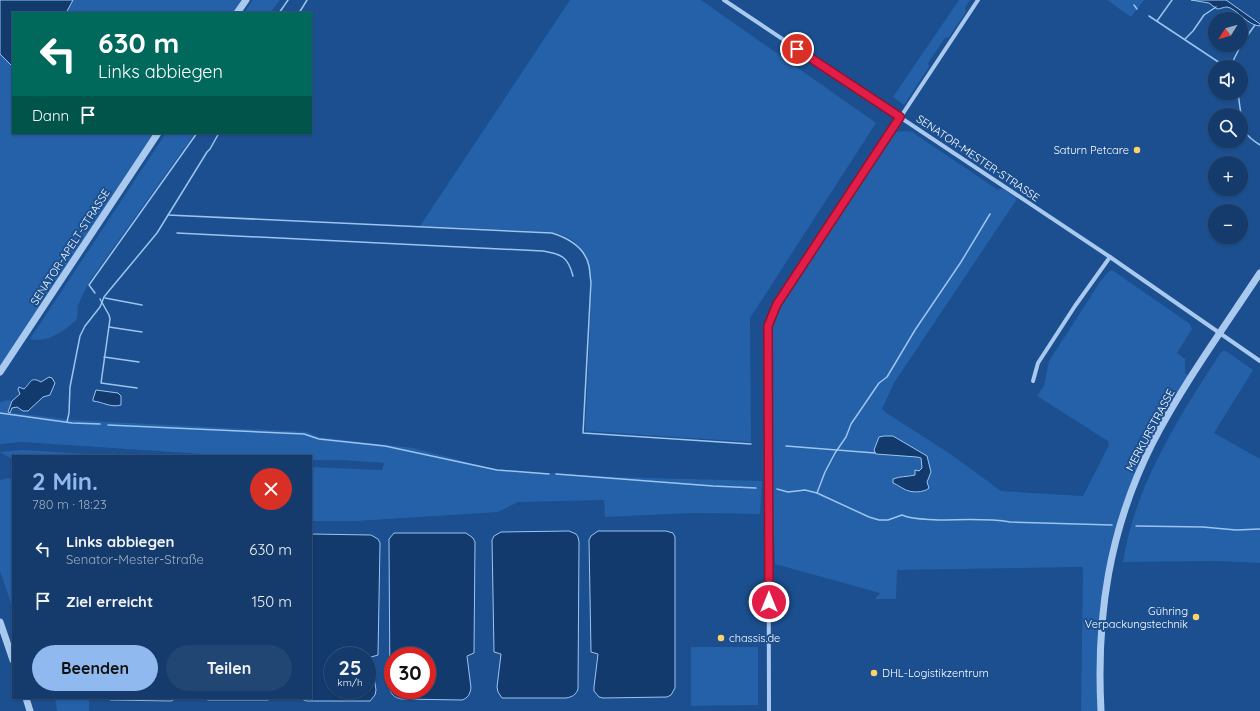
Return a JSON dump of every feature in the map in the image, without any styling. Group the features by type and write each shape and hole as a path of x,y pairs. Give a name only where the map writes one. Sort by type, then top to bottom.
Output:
{"street":[{"path":"238,12 246,0"},
{"name":"SENATOR-MESTER-STRASSE","path":"724,0 1110,257 1260,361"},
{"path":"769,711 768,326 777,304 978,0"},
{"name":"SENATOR-APELT-STRASSE","path":"0,372 157,134"},
{"path":"1033,381 1038,364 1110,257"},
{"name":"MERKURSTRASSE","path":"1101,711 1099,666 1101,623 1114,545 1123,515 1142,467 1163,424 1220,333 1260,273"},
{"path":"0,622 12,657"},
{"path":"26,699 30,711"}],"shaded area":[{"path":"0,0 242,0 235,12 12,12 12,134 154,134 0,368"},
{"path":"0,0 73,0 67,12 12,12 12,66 0,54"},
{"path":"253,0 280,0 271,12 245,12"},
{"path":"570,0 701,0 876,123 750,318 751,442 585,431 592,286 589,266 582,250 571,239 552,232 420,226"},
{"path":"959,0 970,0 965,8 966,12 949,37 945,38 928,63 929,67 904,105 893,97"},
{"path":"1107,0 1144,0 1131,17"},
{"path":"1191,0 1226,0 1243,12 1237,12 1227,7 1217,9 1209,3"},
{"path":"1248,16 1260,24 1260,26 1256,25 1248,21"},
{"path":"896,132 912,132 998,190 1002,188 1017,199 894,383 882,409 888,414 949,453 1001,491 1083,496 1109,445 1108,441 1037,396 1044,386 1049,361 1100,282 1108,272 1112,270 1190,324 1192,329 1177,353 1185,359 1185,373 1188,376 1165,413 1153,436 1138,469 1114,536 1106,570 1098,639 1097,674 1099,711 1081,711 1083,567 897,570 896,599 875,599 880,593 775,564 772,514 771,350 772,330 776,315 845,207"},
{"path":"165,134 194,134 89,282 78,305 77,319 67,328 49,338 43,340 30,339"},
{"path":"1224,351 1253,370 1214,433 1260,459 1260,563 1216,561 1123,562 1137,506 1148,479 1161,452 1190,401 1221,352"},
{"path":"49,377 52,378 55,383 50,395 43,397 28,411 23,411 17,407 12,408 10,413 8,412 12,401 20,394 18,389 19,387 24,389 33,380 41,382"},
{"path":"96,390 118,393 121,396 121,405 110,405 93,401"},
{"path":"8,400 12,401 8,412 72,420 307,432 318,437 413,448 497,470 617,477 762,481 760,514 693,513 605,517 604,500 518,502 498,512 356,521 312,521 312,467 382,470 384,463 341,460 312,460 312,455 217,455 22,442 0,444 0,402"},
{"path":"893,436 927,456 931,472 927,482 929,488 927,490 913,492 893,483 893,479 898,477 915,475 915,470 919,471 922,468 921,458 876,454 874,450 879,437"},
{"path":"23,450 104,455 12,455 12,459 0,452"},
{"path":"9,478 12,480 12,606 0,571 0,480"},
{"path":"569,531 576,534 579,542 578,689 574,695 566,698 502,698 497,687 501,654 494,652 492,540 494,536 501,532"},
{"path":"598,531 666,531 673,533 675,537 675,688 671,695 667,697 603,698 599,697 594,691 598,654 591,652 589,540 591,536"},
{"path":"394,533 466,533 473,538 475,542 474,653 467,656 471,688 468,696 462,700 402,699 436,699 436,647 390,647 389,539"},
{"path":"312,534 371,535 378,539 380,543 378,655 376,656 376,647 324,647 324,699 372,699 370,701 307,701 301,699 312,699"},
{"path":"691,647 758,647 758,705 691,706"},
{"path":"55,699 89,699 89,711 57,711"},
{"path":"108,699 175,699 171,701"},
{"path":"205,699 270,699 268,700"}],"waterway":[{"path":"280,12 288,0"},
{"path":"300,12 307,0"},
{"path":"1157,21 1172,0"},
{"path":"1134,5 1137,9"},
{"path":"1185,39 1193,31 1204,15 1216,7"},
{"path":"1149,16 1215,60"},
{"path":"1234,60 1242,43 1255,25"},
{"path":"1239,100 1240,108"},
{"path":"95,293 89,285 196,134"},
{"path":"67,422 69,413 70,387 80,336 85,326 100,307 104,297 157,233 218,134"},
{"path":"1248,135 1260,145"},
{"path":"817,493 825,472 835,453 846,437 851,424 879,383 887,377 915,330 961,262 990,214"},
{"path":"168,215 552,233 558,235 575,244 580,249 587,259 590,270 591,282 583,433 751,444"},
{"path":"177,233 543,251 560,255 569,264 573,276"},
{"path":"105,298 142,305"},
{"path":"100,299 110,319 101,383 137,388"},
{"path":"109,327 142,332"},
{"path":"104,357 139,362"},
{"path":"0,413 72,423 100,424"},
{"path":"108,425 304,434 319,439 385,446 497,470 549,474"},
{"path":"786,446 875,453"},
{"path":"556,474 756,488"},
{"path":"777,489 788,492 805,490 817,493 869,517 879,520 888,520 902,515 915,519 1112,525"},
{"path":"1136,526 1203,527 1236,530 1260,529"}],"place":[{"name":"Saturn Petcare","path":"1137,150"},
{"name":"Gühring Verpackungstechnik","path":"1196,617"},
{"name":"chassis.de","path":"721,638"},
{"name":"DHL-Logistikzentrum","path":"874,673"}],"route":[{"path":"769,602 768,326 777,304 900,117 797,49"}]}
